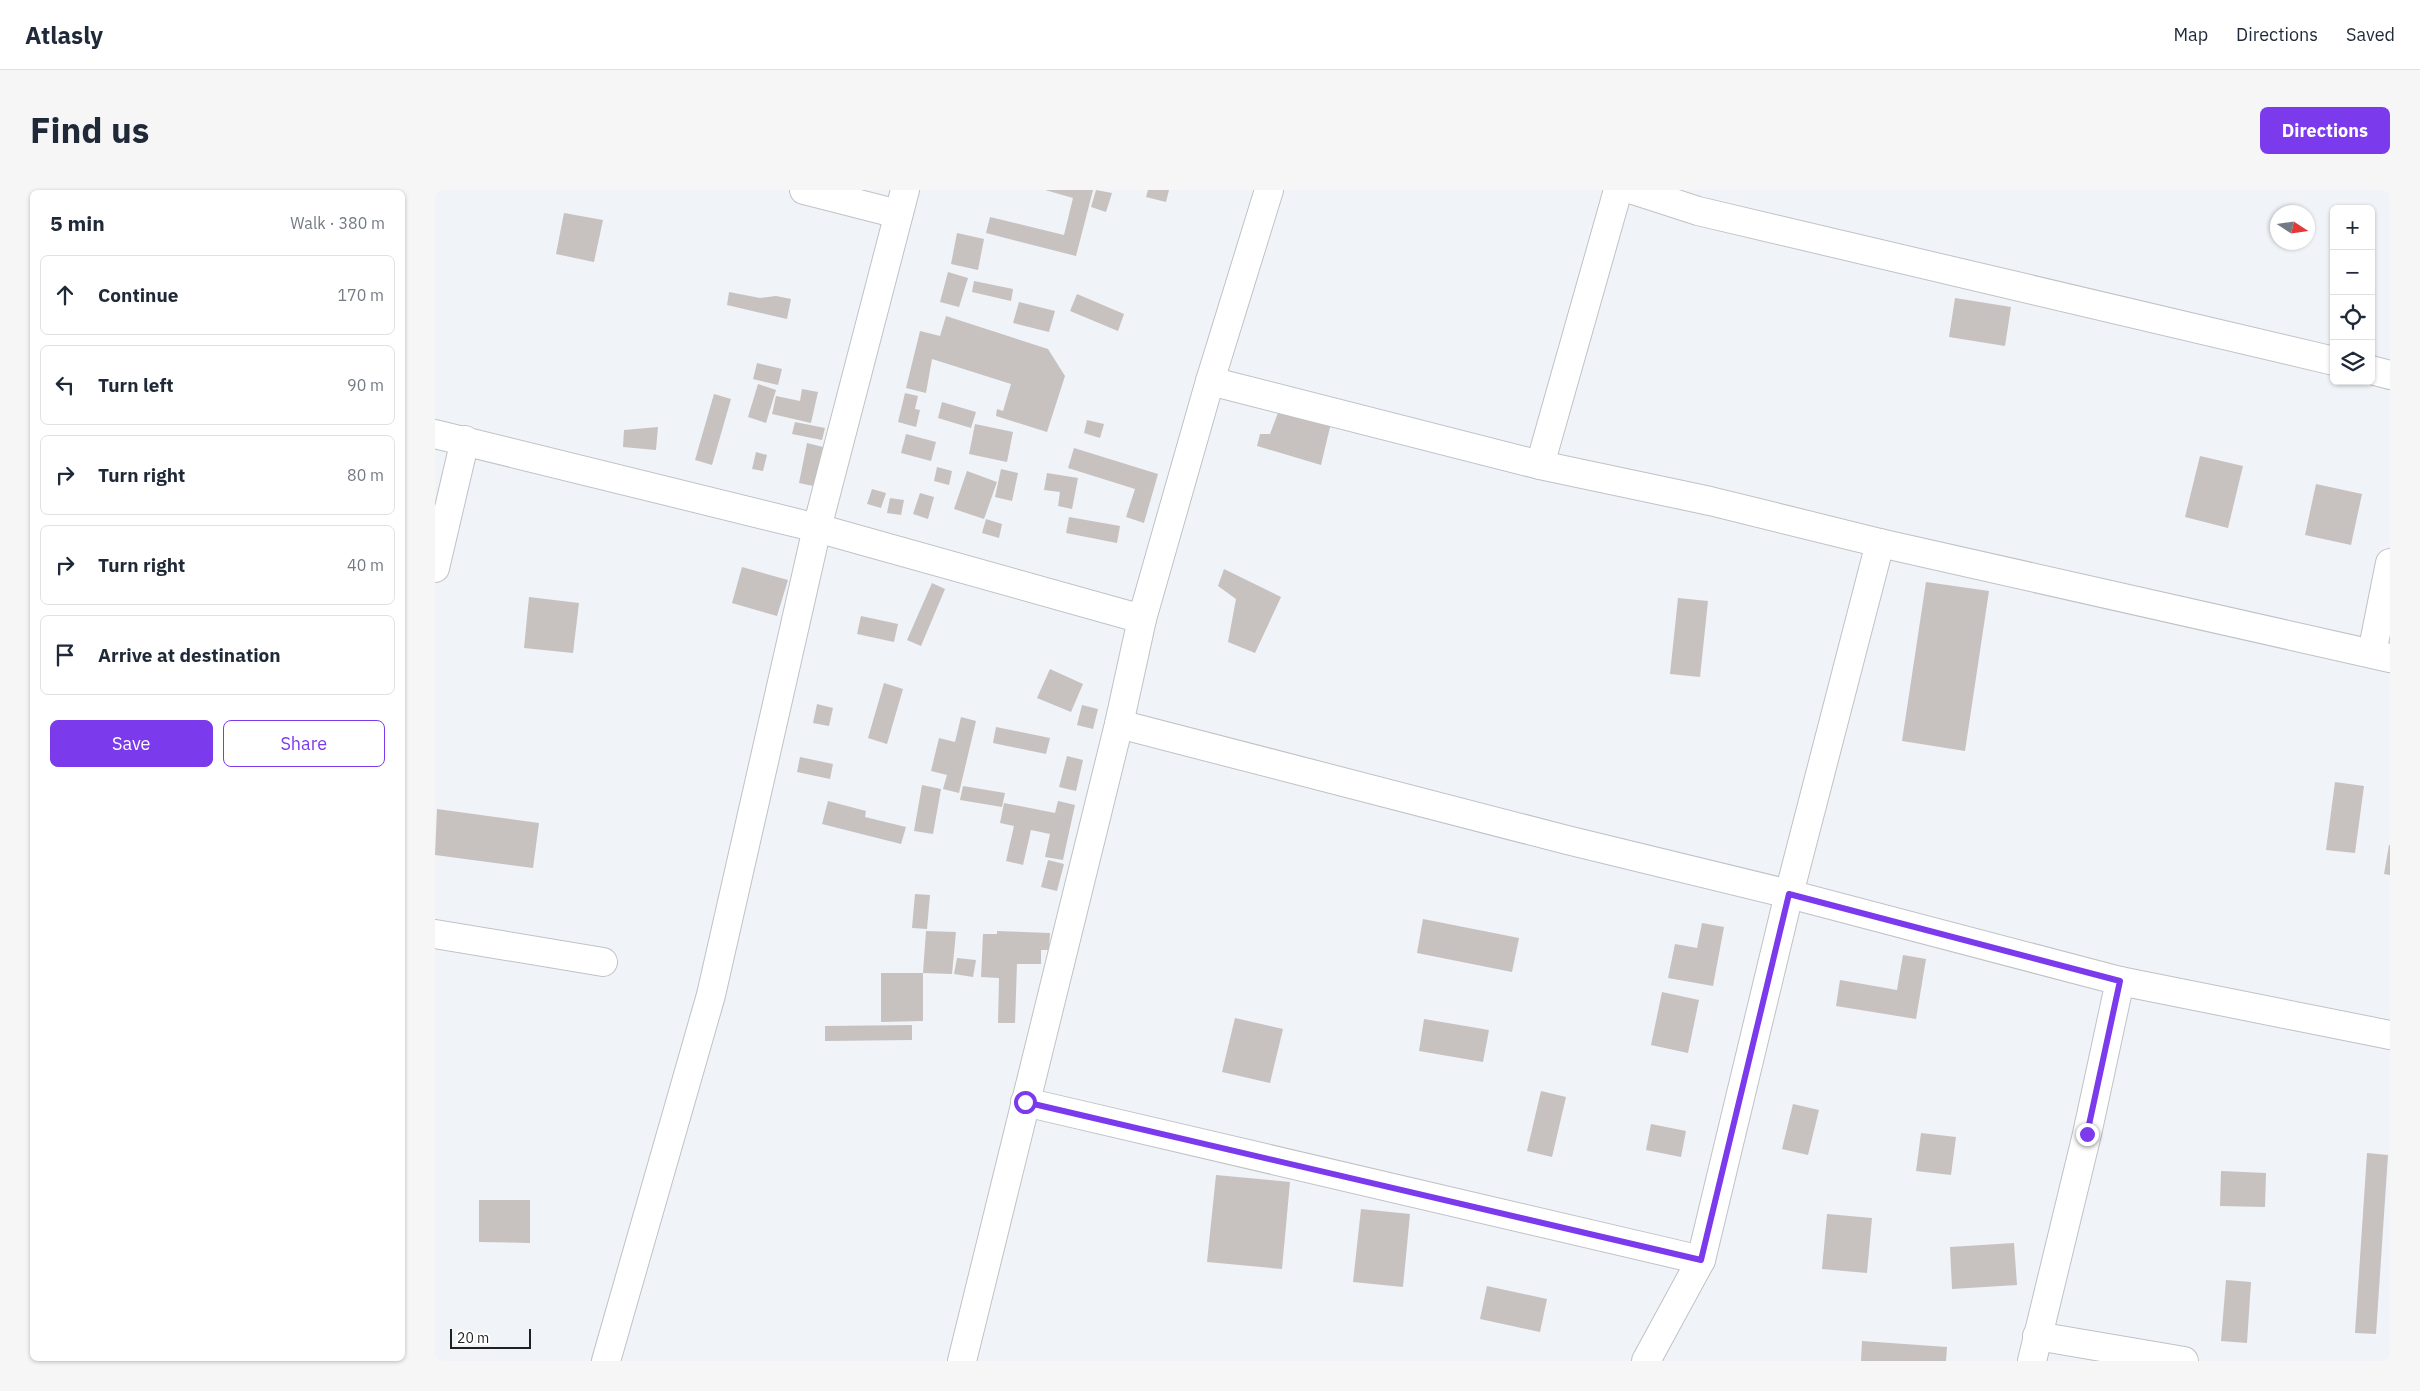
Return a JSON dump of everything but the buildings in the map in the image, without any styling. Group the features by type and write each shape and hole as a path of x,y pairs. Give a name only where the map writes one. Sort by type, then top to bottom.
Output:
{"street":[{"path":"606,1361 711,995 817,528 902,202 803,190"},
{"path":"962,1361 1119,724 1142,619 1210,381 1269,190"},
{"path":"1540,465 1618,190"},
{"path":"1633,190 1698,212 2330,360"},
{"path":"2375,371 2390,375"},
{"path":"1210,381 1540,465 1710,501 1880,543 2381,656 2390,564"},
{"path":"435,434 817,528 1142,619"},
{"path":"435,568 465,440"},
{"path":"1646,1361 1701,1260 1789,894 1880,543"},
{"path":"1119,724 1567,840 1789,894 2120,981 2390,1034"},
{"path":"435,934 603,962"},
{"path":"2120,981 2087,1134 2035,1348 2184,1361"},
{"path":"1025,1102 1701,1260"}],"route":[{"path":"1025,1102 1701,1260 1789,894 2120,981 2087,1134"}]}
